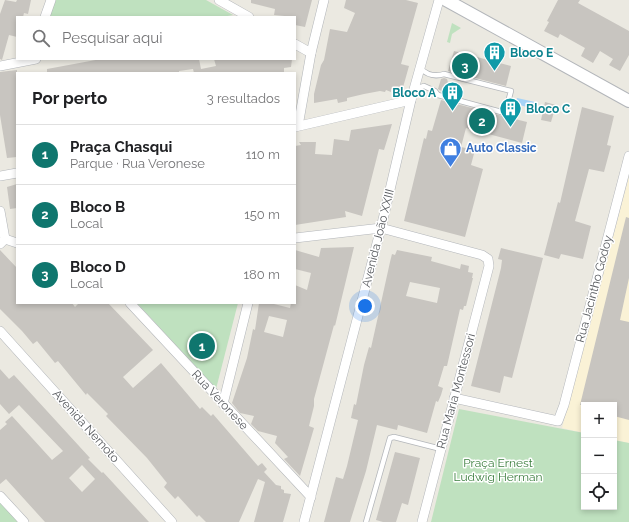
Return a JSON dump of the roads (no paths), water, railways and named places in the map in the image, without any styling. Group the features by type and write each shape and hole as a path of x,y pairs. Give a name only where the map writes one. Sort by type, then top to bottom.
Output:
{"street":[{"path":"45,16 50,0"},
{"path":"219,0 247,16"},
{"path":"324,0 311,53 296,127 411,100"},
{"name":"Avenida João XXIII","path":"304,522 380,228 411,100 439,0"},
{"path":"446,0 629,102"},
{"path":"296,45 311,53"},
{"path":"0,66 28,60"},
{"name":"Rua Jacintho Godoy","path":"454,398 558,421 564,405 629,156"},
{"path":"0,176 16,173"},
{"path":"0,211 3,242 16,243"},
{"path":"296,238 380,228"},
{"name":"Rua Maria Montessori","path":"380,228 482,256 488,259 489,266 422,522"},
{"name":"Rua Veronese","path":"131,304 311,497"},
{"path":"223,404 248,304"},
{"name":"Avenida Nemoto","path":"0,331 172,522"},
{"path":"0,496 24,522"}],"lane":[{"path":"420,68 428,74 438,76 444,74 511,91 505,112 438,95 435,91 424,86 417,78 428,74"},
{"path":"414,90 424,86"},
{"path":"366,522 390,438 394,437 441,449"}],"water":[{"path":"517,98 535,102 534,109 516,104"}],"place":[{"name":"Bloco D","path":"465,66"},
{"name":"Bloco E","path":"494,72"},
{"name":"Bloco A","path":"452,112"},
{"name":"Bloco B","path":"482,121"},
{"name":"Bloco C","path":"511,128"},
{"name":"Auto Classic","path":"450,168"},
{"name":"Praça Chasqui","path":"202,346"}],"park label":[{"name":"Praça Ernest Ludwig Herman","path":"498,470"}]}
